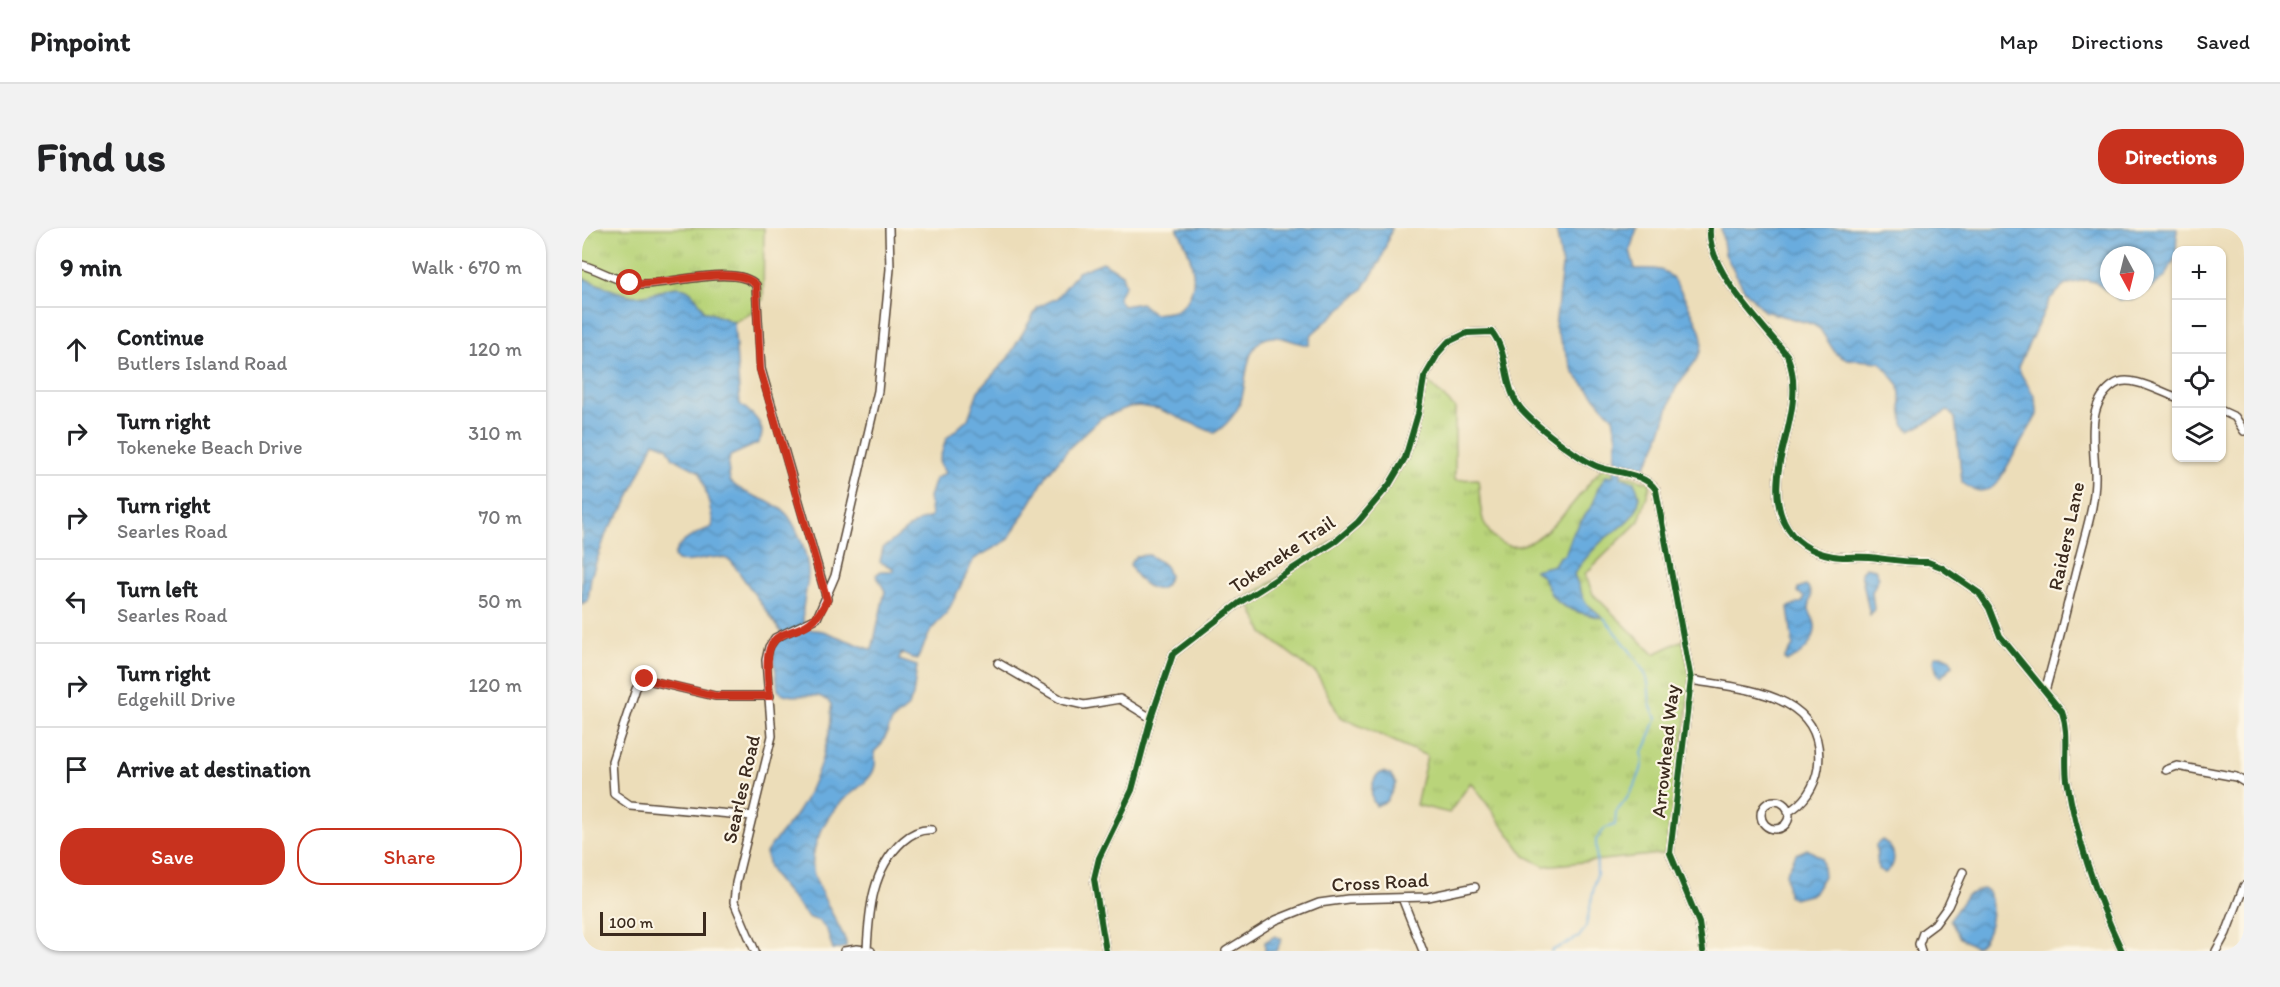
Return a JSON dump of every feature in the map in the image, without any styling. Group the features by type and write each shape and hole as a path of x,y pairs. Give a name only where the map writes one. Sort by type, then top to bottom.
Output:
{"street":[{"path":"827,600 835,576 878,391 890,269 889,228"},
{"path":"1710,228 1717,258 1726,279 1791,363 1792,410 1777,489 1778,511 1783,524 1802,543 1818,552 1834,556 1928,562 1948,572 1979,593 1989,608 2000,636 2062,712 2067,726 2067,778 2083,855 2122,951"},
{"path":"582,265 636,284 698,277 735,277 753,281 758,291 757,341 760,369 827,600"},
{"name":"Tokeneke Trail","path":"1106,951 1094,879 1098,858 1132,790 1151,718 1173,654 1239,603 1336,541 1358,522 1375,502 1405,458 1418,414 1425,378 1432,362 1448,342 1467,333 1492,332 1501,343 1512,397 1524,412 1591,465 1614,471"},
{"name":"Raiders Lane","path":"2044,692 2091,516 2095,475 2092,440 2094,417 2108,389 2118,382 2134,382 2172,396"},
{"path":"2226,413 2235,417 2244,431"},
{"name":"Arrowhead Way","path":"1614,471 1651,483 1658,495 1662,532 1691,680 1670,853 1700,922 1703,951"},
{"name":"Searles Road","path":"755,951 734,902 736,883 772,736 766,660 769,647 775,638 813,622 827,600"},
{"path":"998,663 1062,700 1084,705 1120,699 1151,718"},
{"path":"753,816 630,805 614,794 612,761 636,688 643,679 715,696 770,696"},
{"path":"1691,680 1756,691 1781,698 1810,724 1819,756 1817,774 1806,798 1788,812 1786,822 1778,829 1767,827 1761,819 1763,808 1771,802 1782,803 1788,812"},
{"path":"2166,770 2177,766 2236,777 2244,782"},
{"path":"844,951 869,950 868,924 878,876 889,858 906,839 926,829 932,830"},
{"path":"1921,951 1923,933 1935,924 1948,906 1963,872"},
{"name":"Cross Road","path":"1226,951 1275,920 1319,903 1348,899 1448,894 1475,886"},
{"path":"2216,951 2226,933 2244,886"},
{"path":"1402,898 1423,951"}],"green space":[{"path":"582,228 764,228 763,299 752,313 734,322 704,311 690,291 683,288 675,287 636,296 609,289 582,278"},
{"path":"1424,378 1455,408 1455,480 1478,479 1483,520 1499,542 1515,546 1531,542 1563,515 1602,468 1651,483 1639,521 1585,574 1593,594 1654,654 1683,640 1691,680 1670,853 1544,866 1525,856 1471,782 1449,813 1416,805 1427,756 1340,717 1317,674 1263,633 1247,598 1314,555 1355,522 1374,503 1390,482 1408,450"}],"water":[{"path":"1177,228 1392,228 1381,260 1363,289 1312,334 1309,345 1272,337 1260,342 1254,348 1250,356 1239,406 1230,419 1214,433 1159,409 1139,406 1129,407 1101,418 1069,448 1047,475 1008,540 974,559 948,611 931,630 917,660 901,653 899,660 917,666 913,696 907,708 892,721 882,744 874,752 874,769 871,776 835,809 824,824 816,843 813,861 815,878 846,942 846,947 833,950 827,930 819,921 808,917 777,880 769,868 766,853 793,818 810,790 826,745 831,704 819,696 791,696 778,690 773,648 784,636 731,561 718,557 684,562 677,561 674,557 683,542 712,527 712,517 700,472 673,458 667,447 654,442 624,508 607,531 591,577 588,600 582,604 582,278 631,296 675,287 683,288 690,291 704,311 734,322 740,404 758,421 762,432 757,444 730,456 728,466 730,481 744,491 777,506 789,517 796,529 808,570 803,609 807,629 823,631 872,650 885,591 876,575 881,571 893,571 893,568 880,562 883,548 911,526 931,517 929,497 935,479 945,473 939,462 946,439 968,419 978,391 1008,358 1038,307 1057,298 1078,272 1103,262 1122,274 1125,285 1118,298 1123,306 1141,303 1154,314 1177,310 1186,302 1191,292 1193,270 1187,247"},
{"path":"1556,228 1637,228 1630,250 1635,269 1659,270 1671,277 1694,317 1702,342 1699,355 1675,390 1650,458 1644,467 1623,468 1621,477 1634,482 1638,492 1639,502 1636,510 1632,517 1598,545 1574,574 1585,602 1604,618 1576,611 1556,601 1543,578 1534,570 1554,565 1559,557 1565,555 1573,533 1593,504 1598,488 1606,476 1614,475 1617,437 1613,418 1574,373 1555,327 1562,266"},
{"path":"1721,228 2177,228 2176,246 2172,246 2172,264 2165,277 2154,285 2154,246 2100,246 2100,286 2085,280 2065,285 2050,299 2018,367 2036,401 2037,415 1997,484 1983,491 1975,490 1962,482 1955,418 1948,411 1910,431 1903,424 1899,385 1880,362 1845,359 1836,354 1820,329 1812,324 1764,311 1744,289 1725,254"},
{"path":"1149,555 1165,565 1169,576 1166,584 1161,588 1155,589 1143,583 1130,564 1136,556"},
{"path":"1865,567 1875,569 1879,577 1872,592 1874,609 1870,615 1861,573"},
{"path":"1806,586 1811,594 1809,608 1815,623 1815,632 1807,648 1787,661 1784,659 1793,646 1788,607 1803,602 1804,597 1798,592 1798,588"},
{"path":"1941,655 1950,659 1953,665 1941,677 1937,674 1934,660 1936,656"},
{"path":"1383,772 1391,775 1396,783 1387,801 1376,806 1372,799 1372,787 1377,775"},
{"path":"1882,840 1890,847 1894,856 1892,865 1885,873 1878,869 1876,845"},
{"path":"1807,849 1822,858 1824,876 1813,894 1794,899 1788,895 1786,874 1796,854"},
{"path":"1982,889 1987,890 1990,896 1991,921 1985,937 1975,947 1959,937 1950,919 1967,895"},
{"path":"1275,936 1282,939 1276,951 1265,951 1265,942"}],"waterway":[{"path":"1551,951 1579,937 1586,926 1597,873 1596,840 1605,828 1615,825 1616,812 1639,776 1642,768 1642,753 1657,718 1651,706 1645,674 1604,618"}],"cycle path":[{"path":"1710,228 1711,244 1726,278 1787,355 1791,369 1792,409 1780,462 1777,494 1784,522 1802,544 1816,551 1837,557 1928,562 1941,567 1979,593 1989,608 2000,636 2062,712 2066,729 2067,780 2076,825 2096,889 2122,951"},
{"path":"1106,951 1094,879 1099,858 1132,790 1151,718 1173,654 1239,603 1336,541 1358,522 1389,485 1405,458 1418,414 1424,378 1439,352 1448,342 1467,333 1492,332 1502,351 1512,393 1530,418 1584,460 1602,468 1639,477 1656,490 1691,680 1670,853 1699,923 1703,951"}],"route":[{"path":"630,283 645,284 689,277 713,276 747,278 756,285 760,369 827,600 820,614 810,624 779,636 770,643 766,660 770,696 715,696 693,693 645,679"}]}
